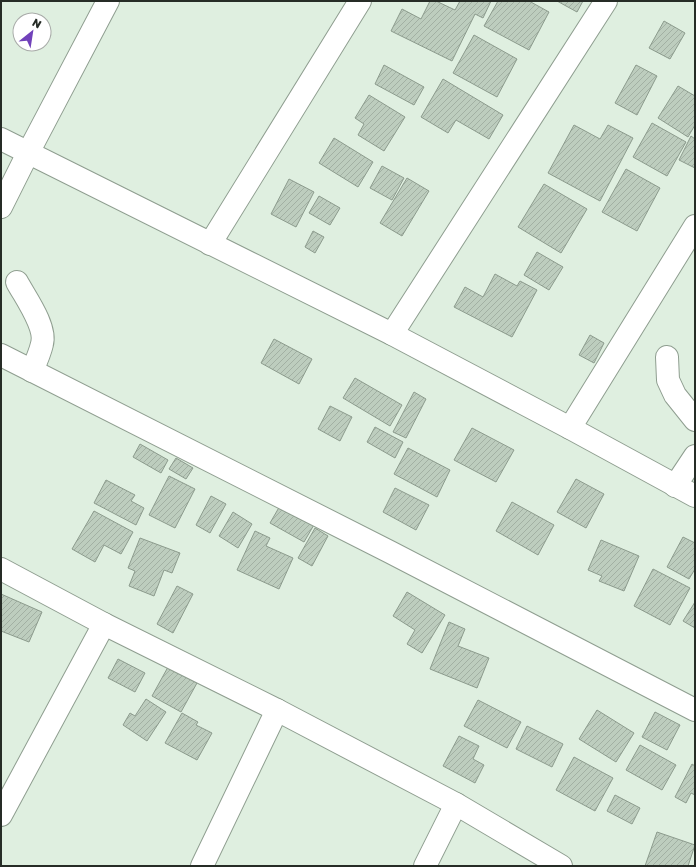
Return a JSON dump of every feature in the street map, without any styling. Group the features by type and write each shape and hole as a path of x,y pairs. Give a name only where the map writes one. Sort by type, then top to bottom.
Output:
{"street":[{"path":"1,207 108,1"},
{"path":"210,244 360,1"},
{"path":"392,334 606,1"},
{"path":"1,139 392,334 695,496"},
{"path":"570,428 695,226"},
{"path":"17,282 40,324 43,334 43,344 32,371"},
{"path":"1,355 397,556 695,710"},
{"path":"668,357 668,380 675,395 695,420"},
{"path":"675,486 695,456"},
{"path":"1,569 104,624 277,710 456,804 561,866"},
{"path":"1,815 104,624"},
{"path":"202,866 277,710"},
{"path":"425,866 456,804"}],"building":[{"path":"430,1 436,1 455,10 460,1 491,1 483,18 475,14 452,61 391,31 402,9 421,19"},
{"path":"498,1 529,1 549,12 529,50 484,26"},
{"path":"557,1 583,1 577,12"},
{"path":"664,21 685,33 670,59 649,48"},
{"path":"474,35 517,59 497,97 453,73"},
{"path":"384,65 424,87 414,105 375,84"},
{"path":"636,65 657,76 637,115 615,103"},
{"path":"443,79 503,115 489,139 456,120 448,133 421,117"},
{"path":"678,86 695,96 695,125 688,137 658,118"},
{"path":"369,95 405,117 384,151 358,135 364,124 355,118"},
{"path":"652,123 686,142 667,176 633,157"},
{"path":"574,125 600,139 608,125 633,138 600,201 548,173"},
{"path":"691,136 695,139 695,168 679,160"},
{"path":"334,138 373,162 358,187 319,163"},
{"path":"382,166 404,178 392,200 370,188"},
{"path":"626,169 660,188 637,231 602,212"},
{"path":"407,178 429,191 402,236 380,223"},
{"path":"289,179 314,192 296,227 271,214"},
{"path":"544,184 587,209 561,253 518,227"},
{"path":"319,196 340,208 330,225 309,213"},
{"path":"313,231 324,237 315,253 305,247"},
{"path":"537,252 563,267 549,290 524,275"},
{"path":"495,274 517,286 520,281 537,290 512,337 454,307 465,287 483,297"},
{"path":"590,335 604,343 594,363 579,355"},
{"path":"274,339 312,359 299,384 261,363"},
{"path":"355,378 402,405 390,426 343,398"},
{"path":"414,392 426,399 406,438 393,432"},
{"path":"330,406 352,417 340,441 318,429"},
{"path":"375,427 403,442 395,458 367,442"},
{"path":"472,428 514,450 496,482 454,460"},
{"path":"140,444 168,460 161,473 133,457"},
{"path":"408,448 450,470 437,497 394,474"},
{"path":"176,458 193,468 186,479 169,469"},
{"path":"169,476 195,489 175,528 149,515"},
{"path":"576,479 604,494 586,528 557,512"},
{"path":"106,480 135,495 131,501 144,508 136,525 94,503"},
{"path":"395,488 429,505 416,530 383,512"},
{"path":"211,496 226,504 210,533 196,525"},
{"path":"512,502 554,525 538,555 496,531"},
{"path":"281,504 315,523 304,542 270,523"},
{"path":"94,511 133,532 121,554 104,545 95,562 72,549"},
{"path":"233,512 252,524 238,548 219,536"},
{"path":"315,528 328,536 312,566 298,558"},
{"path":"255,531 270,538 266,546 293,558 279,589 237,570"},
{"path":"683,537 695,543 695,569 689,579 667,567"},
{"path":"140,538 180,553 172,573 164,570 154,596 129,586 135,571 128,568"},
{"path":"601,540 639,556 624,591 599,581 602,576 588,570"},
{"path":"653,569 690,588 670,625 634,606"},
{"path":"177,586 193,594 173,633 157,624"},
{"path":"407,592 445,615 422,653 407,644 415,630 393,616"},
{"path":"1,594 42,612 29,642 1,631"},
{"path":"695,602 695,628 683,621"},
{"path":"449,622 465,629 458,646 489,658 477,688 430,669"},
{"path":"118,659 145,673 135,692 108,678"},
{"path":"168,667 197,683 181,712 152,696"},
{"path":"146,699 166,712 147,741 123,725 130,713 135,716"},
{"path":"478,700 521,722 507,748 464,726"},
{"path":"597,710 634,733 616,762 579,739"},
{"path":"655,712 680,725 667,750 642,737"},
{"path":"182,713 198,722 196,725 212,733 197,760 165,743"},
{"path":"527,726 563,744 552,767 516,749"},
{"path":"459,736 479,746 473,759 484,765 475,783 443,766"},
{"path":"640,745 676,765 662,790 626,770"},
{"path":"574,757 613,778 595,811 556,790"},
{"path":"692,764 695,766 695,795 691,793 686,803 675,797"},
{"path":"615,795 640,808 632,824 607,811"},
{"path":"657,832 695,845 688,866 645,866"}]}
